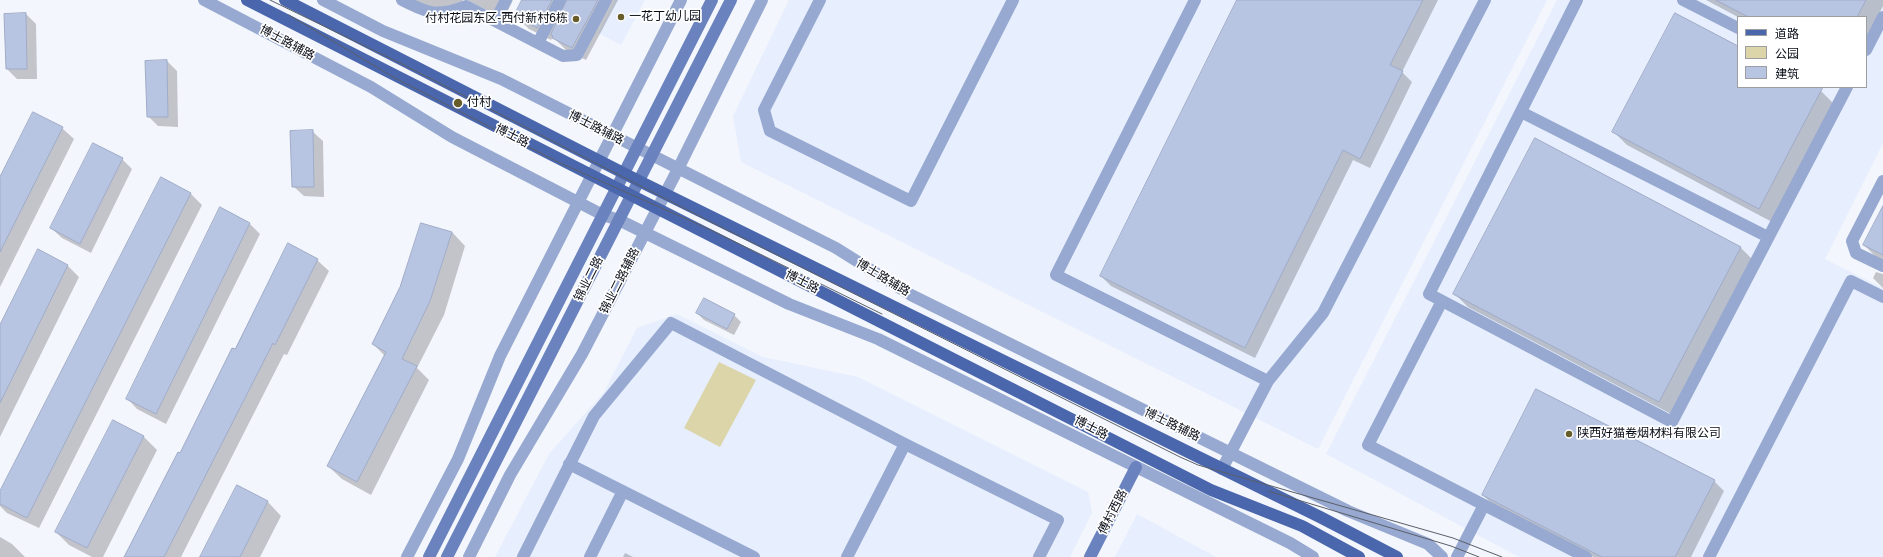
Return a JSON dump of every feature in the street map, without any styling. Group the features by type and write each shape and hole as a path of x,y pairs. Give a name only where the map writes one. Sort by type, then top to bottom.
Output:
{"main road":[{"name":"博士路","path":"247,0 616,189 1212,490 1302,526 1359,557"},
{"name":"博士路","path":"285,0 599,161 1397,557"},
{"name":"锦业二路","path":"429,557 712,0"},
{"name":"锦业二路","path":"447,557 731,0"},
{"name":"傅村西路","path":"1090,557 1136,467"}],"street":[{"name":"博士路辅路","path":"204,0 371,87 452,137 603,215 619,220 789,304 878,339 1290,543 1313,557"},
{"name":"博士路辅路","path":"323,0 383,31 501,79 836,248 911,295 1348,511 1428,544 1442,557"},
{"path":"402,0 425,12 446,13 466,6 563,56 577,55 606,0"},
{"path":"446,13 453,0"},
{"path":"495,21 506,0"},
{"path":"538,43 560,0"},
{"path":"407,557 458,459 500,356 681,0"},
{"name":"锦业二路辅路","path":"469,557 510,475 582,354 678,169 762,0"},
{"path":"820,0 764,110 770,131 911,201 1013,0"},
{"path":"1194,0 1056,275 1268,381"},
{"path":"1222,469 1268,381 1323,313 1484,0"},
{"path":"1578,0 1429,294 1672,422 1846,88"},
{"path":"1683,0 1737,27"},
{"path":"1867,48 1883,17"},
{"path":"1521,112 1768,237"},
{"path":"1883,181 1852,241 1856,253 1883,266"},
{"path":"1709,557 1851,281 1883,297"},
{"path":"1442,301 1368,445 1586,557"},
{"path":"523,557 594,416 671,323 905,444 1058,520 1039,557"},
{"path":"847,557 905,444"},
{"path":"569,464 623,491 734,552 754,557"},
{"path":"590,557 623,491"},
{"path":"1457,557 1484,505"}],"shaded area":[{"name":"一花丁幼儿园","path":"615,0 645,0 621,45 598,33"},
{"path":"789,0 1547,0 1318,449 741,162 733,116"},
{"path":"1557,0 1883,0 1883,143 1825,259 1883,288 1883,557 1519,557 1326,454"},
{"path":"677,314 763,357 858,377 1088,492 1092,513 1070,557 495,557 549,454 604,392 637,328"},
{"path":"1137,514 1216,557 1115,557"}],"green space":[{"path":"719,362 756,380 720,447 684,428"}],"building":[{"path":"522,0 552,0 537,28 514,16"},
{"name":"付村花园东区-西付新村6栋","path":"567,0 598,0 572,48 552,38 553,36 551,35"},
{"path":"1237,0 1423,0 1390,65 1403,71 1360,159 1343,150 1245,348 1100,276"},
{"path":"1716,0 1866,0 1858,16 1747,16"},
{"path":"26,13 27,69 6,69 4,14"},
{"path":"1675,13 1737,45 1737,88 1822,88 1759,209 1612,132"},
{"path":"167,60 168,117 147,117 145,61"},
{"path":"33,112 63,127 0,252 0,177"},
{"path":"313,130 314,187 292,187 290,131"},
{"path":"1535,138 1741,247 1659,402 1453,294"},
{"path":"93,143 123,158 80,244 50,228"},
{"path":"161,177 191,193 27,518 0,504 0,491"},
{"path":"1883,206 1883,255 1863,245"},
{"path":"220,207 250,223 156,414 126,399"},
{"path":"421,223 452,232 430,301 402,359 417,366 357,482 327,466 386,352 372,344 400,287"},
{"path":"288,243 318,259 275,345 273,343 164,557 124,557 178,452 180,453 232,348 235,349"},
{"path":"38,249 68,265 0,403 0,325"},
{"path":"704,298 735,314 727,329 696,313"},
{"name":"陕西好猫卷烟材料有限公司","path":"1536,389 1715,480 1675,557 1602,557 1482,495"},
{"path":"113,420 144,436 87,548 55,532"},
{"path":"237,485 268,501 240,557 200,557"}],"tram line":[{"path":"270,0 402,64 715,224 1180,457 1198,465 1453,538 1502,557"},
{"path":"289,15 395,78 558,162 711,230 882,314"},
{"path":"1268,491 1451,546 1479,557"}],"place":[{"name":"一花丁幼儿园","path":"621,17"},
{"name":"付村花园东区-西付新村6栋","path":"576,19"},
{"name":"付村","path":"458,103"},
{"name":"陕西好猫卷烟材料有限公司","path":"1569,434"}]}
